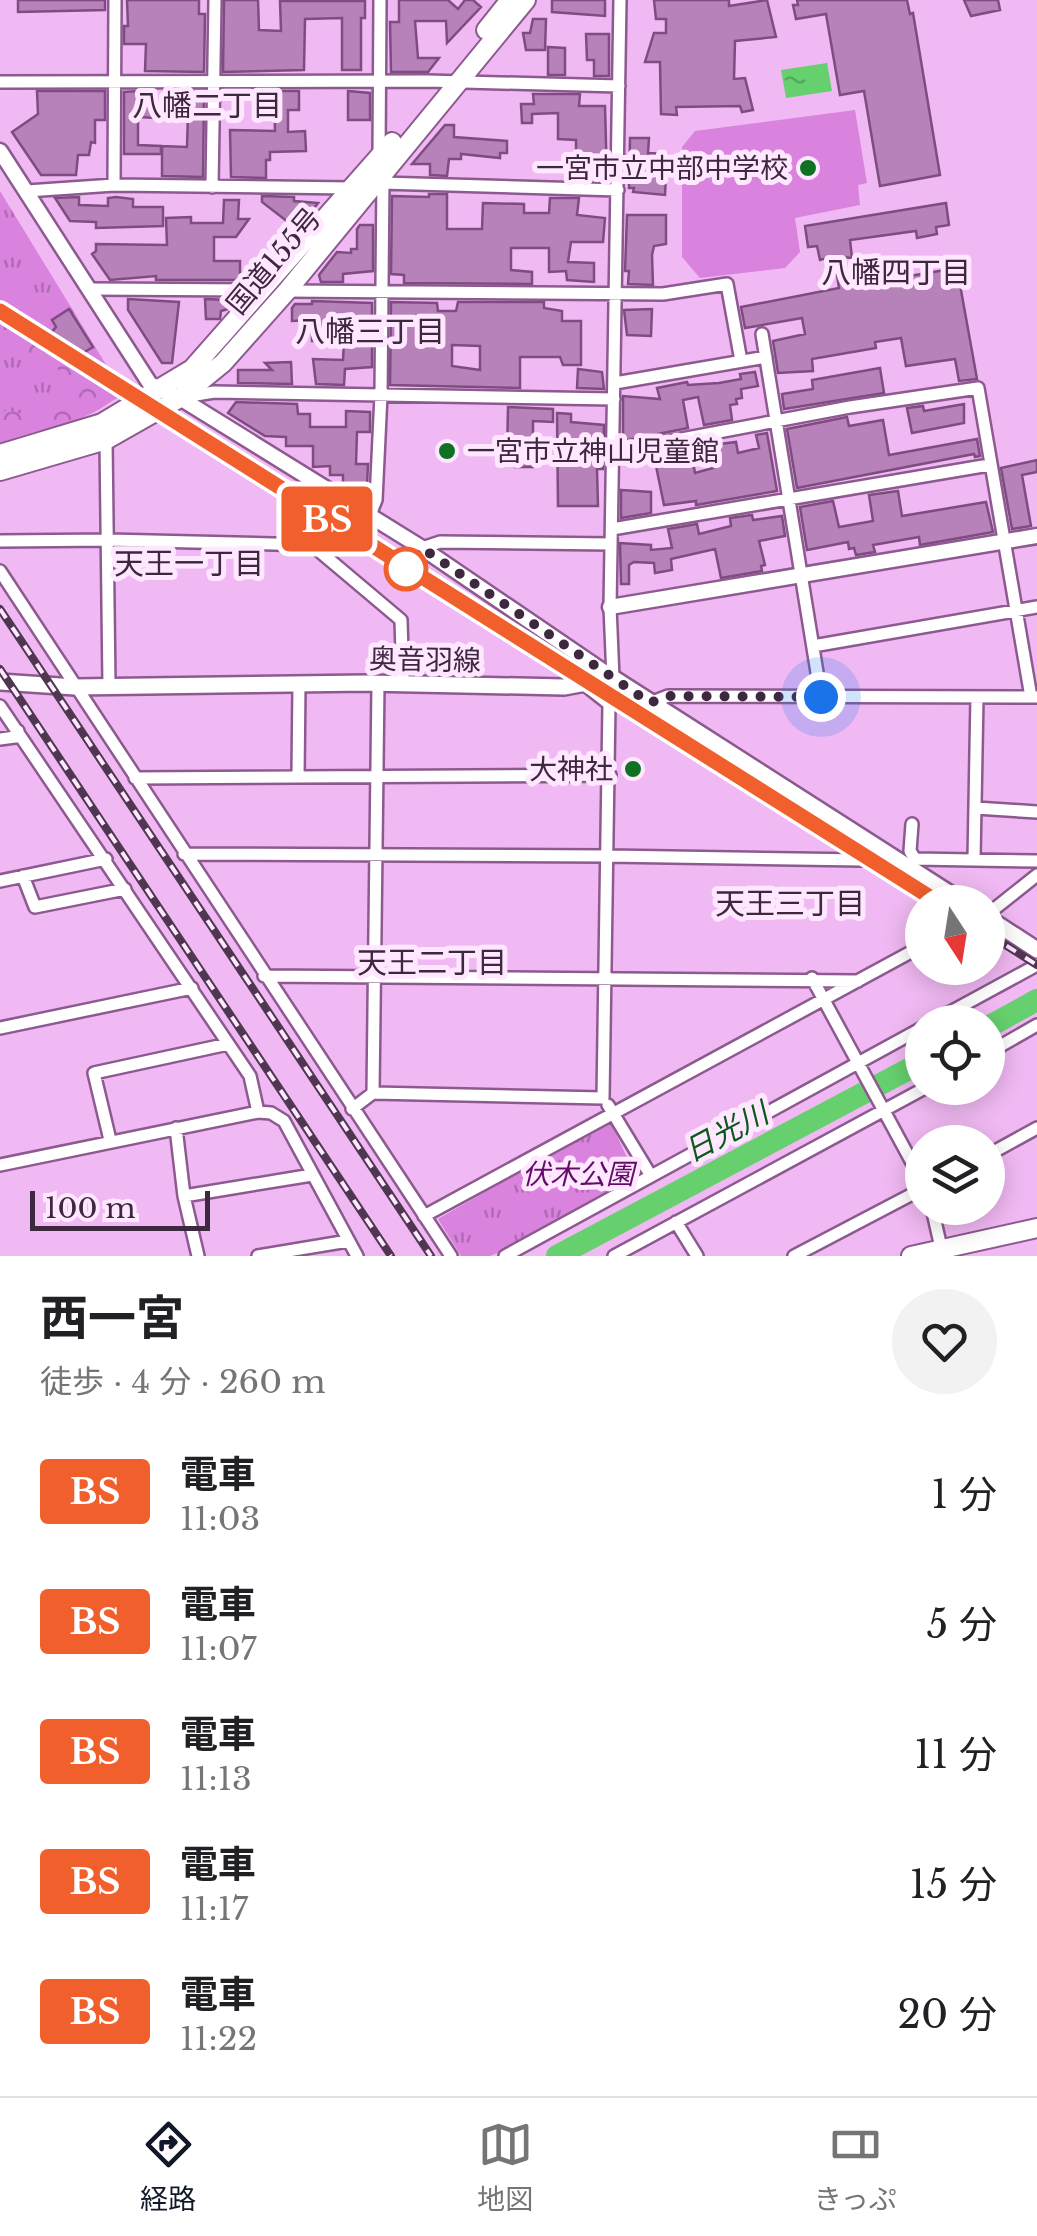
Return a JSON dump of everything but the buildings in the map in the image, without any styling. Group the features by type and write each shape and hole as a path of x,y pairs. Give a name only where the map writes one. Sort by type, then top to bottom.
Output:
{"main road":[{"name":"国道155号","path":"0,471 106,440 180,398 223,362 287,291 451,82 510,0"},
{"name":"国道155号","path":"451,82 526,0"},
{"name":"国道155号","path":"0,454 84,430 160,391 192,369 352,188 382,170"},
{"name":"奥音羽線","path":"0,682 75,686 378,684 564,688 612,678"},
{"path":"612,678 940,885"},
{"path":"1005,928 1037,950"},
{"path":"947,1254 1037,1228"},
{"path":"911,1256 1037,1239"}],"street":[{"path":"114,185 115,0"},
{"path":"212,186 215,0"},
{"path":"369,517 376,500 381,395 380,0"},
{"path":"612,678 620,0"},
{"path":"0,82 619,86"},
{"path":"0,151 150,384 180,398 422,548 612,678"},
{"path":"382,170 618,190"},
{"path":"26,191 114,185 352,188"},
{"path":"287,291 662,294 727,284 741,361"},
{"path":"90,289 264,290"},
{"path":"762,334 821,697"},
{"path":"614,383 766,357"},
{"path":"614,452 978,388 1034,697 668,696 650,703"},
{"path":"180,398 214,392 614,399"},
{"path":"106,440 109,686"},
{"path":"612,529 990,465"},
{"path":"293,507 312,545 401,620 403,685"},
{"path":"610,607 1037,536"},
{"path":"0,541 312,545"},
{"path":"422,548 440,542 611,544"},
{"path":"0,572 451,1256"},
{"path":"813,646 1037,607"},
{"path":"298,777 300,684"},
{"path":"372,1093 378,684"},
{"path":"585,685 609,704 603,1098 651,1176"},
{"path":"974,859 977,697"},
{"path":"0,706 250,1076 258,1112"},
{"path":"0,739 15,737 18,732"},
{"path":"135,778 610,775"},
{"path":"976,808 1037,812"},
{"path":"912,824 911,863 1037,861"},
{"path":"184,854 862,860 877,848"},
{"path":"0,881 106,858"},
{"path":"1005,902 1037,875"},
{"path":"23,876 35,907 125,889"},
{"path":"424,1216 905,955"},
{"path":"963,1005 1037,965"},
{"path":"264,976 858,981"},
{"path":"812,978 905,1150"},
{"path":"0,1028 192,988"},
{"path":"1005,1044 1037,1026"},
{"path":"504,1256 905,1038"},
{"path":"110,1140 94,1073 228,1044"},
{"path":"352,1109 372,1093 603,1098"},
{"path":"614,1256 905,1097"},
{"path":"0,1164 258,1112 272,1113 284,1121 356,1256"},
{"path":"176,1128 184,1196 198,1256"},
{"path":"1005,1146 1037,1128"},
{"path":"184,1196 312,1175"},
{"path":"794,1256 905,1199"},
{"path":"676,1222 696,1256"},
{"path":"938,1225 947,1254"},
{"path":"258,1256 348,1241"}],"green space":[{"path":"855,110 867,183 858,185 860,205 795,218 800,252 785,268 700,278 682,257 682,147 695,131"},
{"path":"0,191 124,394 94,412 0,443"},
{"path":"0,324 116,396 77,420 0,440 0,416 7,409 24,415 29,400 83,392 65,381 56,362 18,349 6,352 0,343"},
{"name":"伏木公園","path":"610,1120 636,1178 500,1252 461,1256 438,1219"}],"water":[{"path":"827,63 832,91 786,98 781,70"}],"waterway":[{"name":"日光川","path":"1005,1018 1037,1000"},
{"name":"日光川","path":"557,1256 905,1071"}],"railway":[{"path":"0,311 911,885"},
{"path":"0,609 431,1256"},
{"path":"0,669 391,1256"},
{"path":"1005,945 1037,965"}],"train":[{"name":"BS","path":"0,311 911,885"}],"place":[{"name":"一宮市立中部中学校","path":"808,168"},
{"name":"一宮市立神山児童館","path":"447,451"},
{"name":"大神社","path":"633,769"}],"district":[{"name":"八幡二丁目","path":"207,105"},
{"name":"八幡四丁目","path":"896,272"},
{"name":"八幡三丁目","path":"370,331"},
{"name":"天王一丁目","path":"189,563"},
{"name":"天王三丁目","path":"790,903"},
{"name":"天王二丁目","path":"432,962"}],"route":[{"path":"406,569 422,548 650,703 668,696 821,697"}]}
